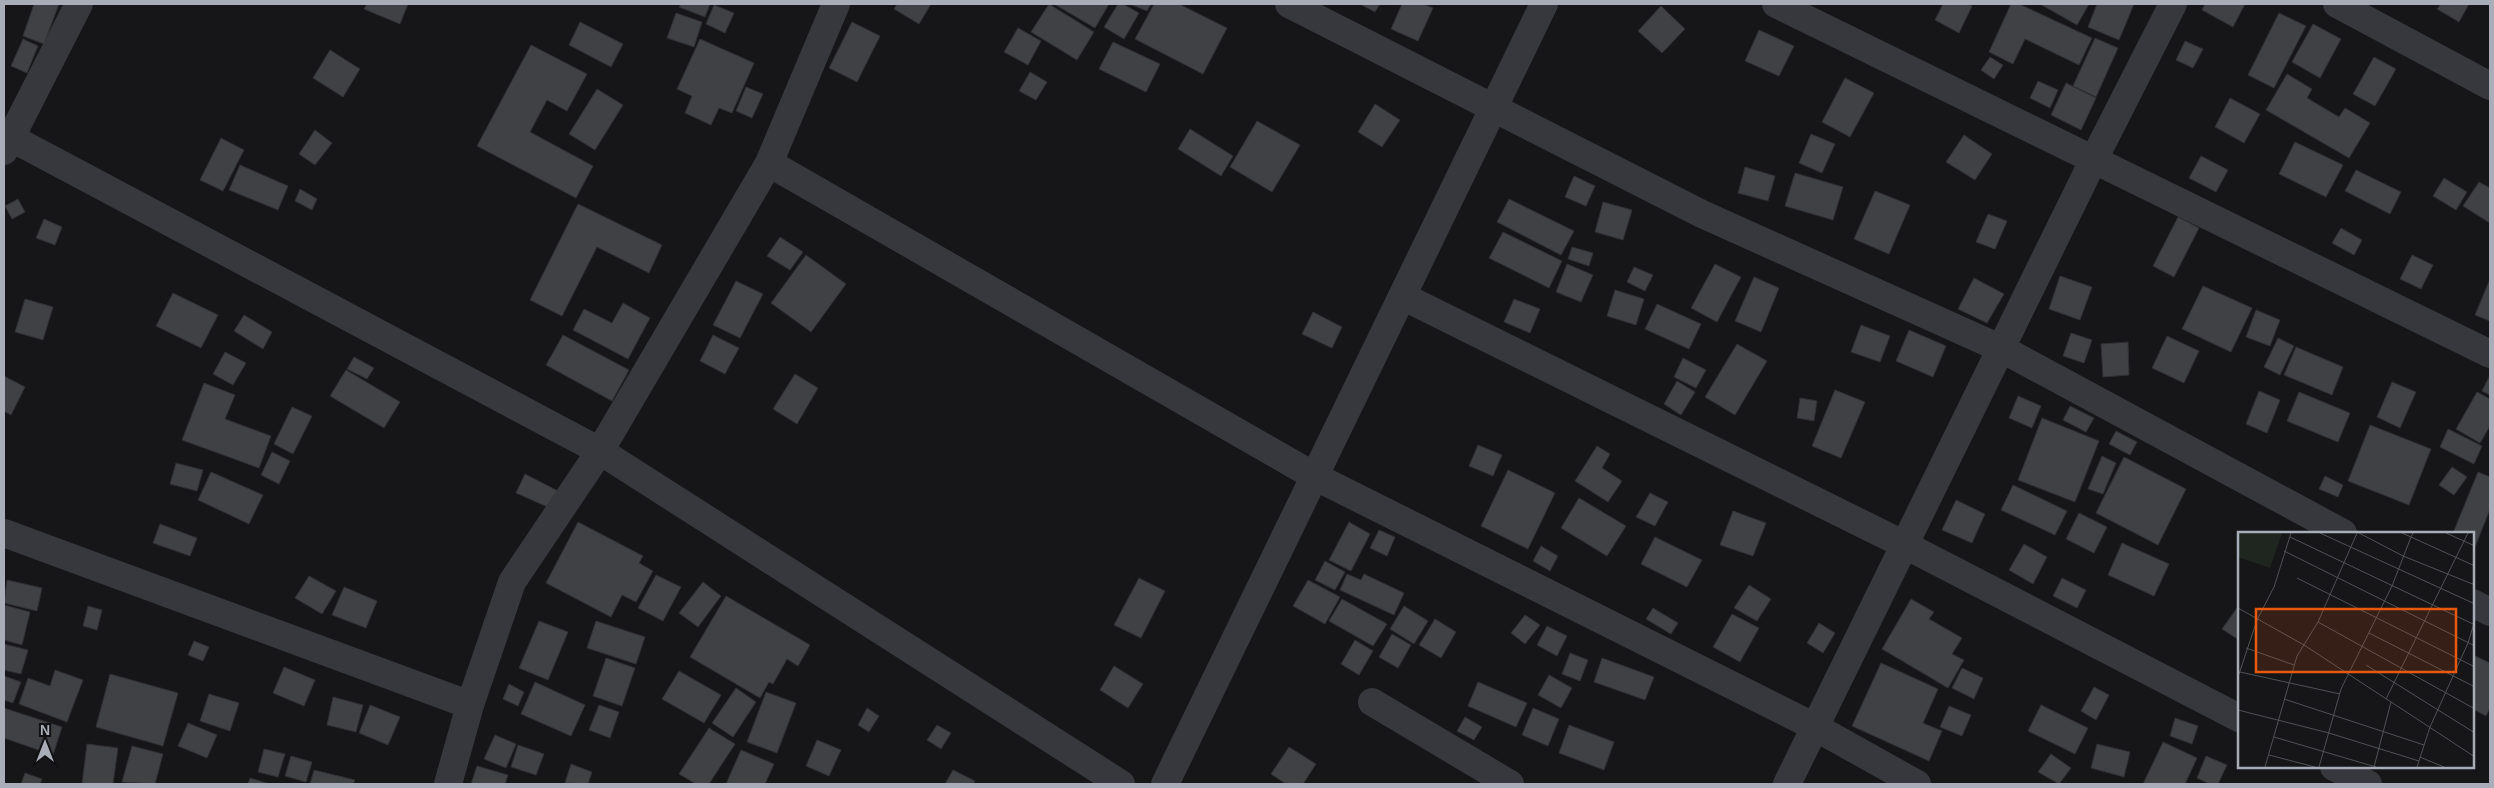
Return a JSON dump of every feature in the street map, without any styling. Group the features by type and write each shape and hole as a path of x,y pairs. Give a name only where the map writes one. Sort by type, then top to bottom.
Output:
{"street":[{"path":"79,4 5,141 600,451 1121,784"},
{"path":"448,784 470,704 512,582 600,451 770,164 836,4"},
{"path":"1289,4 1494,106 1702,214 2002,350 2341,532"},
{"path":"1164,784 1544,4"},
{"path":"1776,4 2490,354"},
{"path":"1787,784 2002,350 2094,159 2173,4"},
{"path":"2337,4 2490,86"},
{"path":"770,164 1314,476 1815,727 1916,784"},
{"path":"1402,296 1905,545 2238,717"},
{"path":"4,533 470,704"},
{"path":"2474,604 2490,612"},
{"path":"1372,702 1510,784"},
{"path":"2336,768 2368,784"}],"building":[{"path":"34,4 59,4 44,44 23,36"},
{"path":"367,4 408,4 400,24 364,9"},
{"path":"681,4 710,4 705,17 679,7"},
{"path":"897,4 931,4 919,24 894,9"},
{"path":"1049,4 1094,32 1077,60 1031,32"},
{"path":"1054,4 1109,4 1095,28"},
{"path":"1118,4 1123,4 1139,13 1124,39 1104,27"},
{"path":"1130,4 1151,4 1147,11"},
{"path":"1154,4 1179,4 1227,28 1203,74 1135,39"},
{"path":"1360,4 1380,4 1375,12"},
{"path":"1402,4 1423,4 1433,8 1418,41 1391,29"},
{"path":"1943,4 1967,4 1972,6 1959,33 1935,20"},
{"path":"2011,4 2019,4 2092,38 2079,65 2025,39 2013,64 1989,52"},
{"path":"2040,4 2089,4 2077,25"},
{"path":"2097,4 2134,4 2119,40 2088,27"},
{"path":"2205,4 2245,4 2233,27 2202,10"},
{"path":"2441,4 2469,4 2459,22 2437,9"},
{"path":"714,5 734,13 725,33 706,24"},
{"path":"1661,6 1685,29 1662,53 1638,31"},
{"path":"676,13 702,22 694,47 667,38"},
{"path":"2279,13 2306,26 2274,88 2248,75"},
{"path":"580,22 623,44 611,67 569,45"},
{"path":"852,22 880,36 857,82 829,68"},
{"path":"2313,24 2341,39 2320,78 2292,62"},
{"path":"1018,28 1041,41 1028,65 1004,52"},
{"path":"1759,30 1794,46 1779,76 1745,61"},
{"path":"2095,38 2118,48 2096,97 2073,86"},
{"path":"23,39 38,46 27,73 11,66"},
{"path":"700,39 754,63 732,113 719,108 711,125 685,113 692,96 677,89"},
{"path":"2185,41 2203,49 2193,68 2176,60"},
{"path":"1113,42 1160,64 1146,92 1099,69"},
{"path":"531,45 587,74 567,111 547,100 530,132 593,166 576,198 477,146"},
{"path":"330,50 360,69 343,97 313,78"},
{"path":"1990,57 2003,65 1994,79 1981,70"},
{"path":"2374,57 2396,69 2375,106 2353,94"},
{"path":"1030,72 1047,82 1036,100 1019,91"},
{"path":"2287,74 2312,89 2307,98 2339,117 2345,108 2370,123 2349,158 2266,110"},
{"path":"1845,78 1874,93 1850,137 1822,122"},
{"path":"2038,81 2058,90 2050,108 2030,98"},
{"path":"2066,83 2096,98 2081,130 2051,115"},
{"path":"746,87 763,94 752,118 736,111"},
{"path":"597,89 623,105 595,150 569,134"},
{"path":"2230,98 2260,114 2244,143 2215,127"},
{"path":"1375,104 1400,120 1382,147 1358,132"},
{"path":"1257,121 1300,145 1272,192 1230,167"},
{"path":"1190,129 1233,156 1221,176 1178,149"},
{"path":"315,130 332,143 315,165 299,154"},
{"path":"1811,134 1835,144 1822,173 1799,163"},
{"path":"1964,135 1992,154 1975,180 1946,162"},
{"path":"221,138 244,150 223,191 200,180"},
{"path":"2295,142 2343,165 2326,197 2279,174"},
{"path":"2201,156 2228,170 2216,192 2189,178"},
{"path":"240,165 288,186 278,210 229,190"},
{"path":"1745,167 1775,176 1768,201 1738,193"},
{"path":"2356,170 2401,192 2390,214 2345,191"},
{"path":"1795,173 1843,187 1833,220 1785,206"},
{"path":"1574,176 1595,186 1586,206 1565,197"},
{"path":"2444,178 2467,192 2456,210 2433,196"},
{"path":"2479,182 2490,188 2490,223 2463,206"},
{"path":"300,189 317,199 312,210 295,201"},
{"path":"1875,191 1910,205 1889,254 1854,239"},
{"path":"18,199 25,212 12,219 5,206"},
{"path":"1509,199 1574,231 1561,255 1497,222"},
{"path":"1603,202 1632,210 1623,240 1595,232"},
{"path":"578,204 662,245 649,273 597,247 562,316 530,300"},
{"path":"1988,214 2007,221 1995,249 1976,242"},
{"path":"2178,217 2199,228 2174,277 2153,266"},
{"path":"44,219 62,227 55,245 36,238"},
{"path":"2341,228 2362,240 2354,255 2332,243"},
{"path":"1503,232 1562,261 1549,288 1489,258"},
{"path":"780,237 803,252 790,270 767,256"},
{"path":"1572,247 1593,253 1589,266 1568,259"},
{"path":"806,255 846,284 811,332 771,303"},
{"path":"2412,255 2433,265 2421,289 2400,279"},
{"path":"1567,264 1593,275 1581,302 1556,292"},
{"path":"1715,264 1741,277 1717,322 1691,308"},
{"path":"1634,267 1653,275 1645,291 1627,282"},
{"path":"2060,276 2092,287 2080,320 2049,309"},
{"path":"1754,277 1779,288 1761,332 1735,321"},
{"path":"1974,278 2004,294 1987,323 1958,309"},
{"path":"2490,279 2490,321 2475,315"},
{"path":"736,281 763,294 740,338 713,325"},
{"path":"2203,286 2252,308 2231,352 2182,329"},
{"path":"1615,290 1644,299 1636,325 1607,316"},
{"path":"173,293 218,315 201,348 156,326"},
{"path":"25,299 53,307 43,340 15,332"},
{"path":"1514,299 1540,309 1530,333 1504,322"},
{"path":"623,303 650,318 628,359 573,330 584,309 612,323"},
{"path":"1657,304 1701,324 1689,349 1645,329"},
{"path":"2256,310 2280,320 2270,346 2246,337"},
{"path":"1313,312 1342,327 1332,348 1302,334"},
{"path":"244,315 272,332 263,349 234,331"},
{"path":"1861,325 1890,336 1880,362 1851,352"},
{"path":"1909,330 1946,346 1933,377 1896,361"},
{"path":"2071,333 2092,340 2084,363 2063,356"},
{"path":"563,335 629,370 612,401 546,365"},
{"path":"713,335 739,348 725,374 700,361"},
{"path":"2167,336 2199,351 2184,383 2152,368"},
{"path":"2278,338 2294,346 2280,375 2264,367"},
{"path":"2128,342 2129,375 2103,377 2101,344"},
{"path":"1737,344 1767,361 1735,415 1705,397"},
{"path":"2296,347 2343,367 2332,395 2284,375"},
{"path":"225,352 246,363 233,385 213,374"},
{"path":"354,357 374,368 367,379 347,369"},
{"path":"1683,358 1706,370 1696,388 1674,377"},
{"path":"346,370 400,402 384,428 330,396"},
{"path":"795,374 818,388 797,424 773,409"},
{"path":"2490,375 2490,395 2482,391"},
{"path":"4,376 25,387 11,415 4,411"},
{"path":"1677,381 1695,392 1681,415 1664,404"},
{"path":"2392,382 2416,392 2400,428 2377,417"},
{"path":"204,383 235,395 225,419 271,436 259,468 182,440"},
{"path":"1835,390 1865,402 1841,458 1812,446"},
{"path":"2259,391 2280,400 2267,433 2246,424"},
{"path":"2299,392 2350,413 2338,442 2287,421"},
{"path":"2477,392 2490,399 2490,426 2480,443 2456,429"},
{"path":"2018,396 2041,406 2032,428 2009,418"},
{"path":"1800,398 1817,401 1814,421 1797,418"},
{"path":"2070,406 2094,418 2086,432 2063,420"},
{"path":"292,407 312,416 293,454 274,444"},
{"path":"2042,418 2099,441 2075,502 2018,480"},
{"path":"2370,425 2431,449 2409,505 2348,481"},
{"path":"2448,429 2482,446 2474,464 2440,447"},
{"path":"2116,431 2137,442 2130,455 2109,444"},
{"path":"1478,445 1502,455 1493,476 1469,466"},
{"path":"1597,446 1610,454 1602,468 1622,481 1608,502 1575,481"},
{"path":"272,452 290,461 279,484 261,475"},
{"path":"2102,456 2116,463 2103,494 2088,489"},
{"path":"2124,457 2186,489 2158,545 2096,513"},
{"path":"176,463 203,470 197,491 170,484"},
{"path":"2452,467 2467,477 2454,495 2439,485"},
{"path":"1508,470 1555,493 1528,549 1481,526"},
{"path":"211,472 263,495 249,524 198,500"},
{"path":"2478,472 2490,477 2490,509 2475,547 2474,532 2453,532"},
{"path":"525,474 558,491 550,508 516,493"},
{"path":"2325,476 2343,485 2338,497 2319,489"},
{"path":"2013,485 2067,511 2055,535 2001,510"},
{"path":"1650,493 1668,502 1655,526 1636,517"},
{"path":"1579,498 1626,526 1607,556 1561,528"},
{"path":"1956,500 1985,514 1972,543 1942,530"},
{"path":"1733,511 1766,523 1753,556 1720,545"},
{"path":"2079,513 2107,527 2094,553 2066,539"},
{"path":"578,522 643,556 639,563 653,571 636,602 622,595 611,617 546,583"},
{"path":"1349,522 1370,534 1351,571 1329,560"},
{"path":"160,524 197,538 190,556 153,543"},
{"path":"1379,530 1395,537 1387,556 1370,548"},
{"path":"1655,537 1702,560 1687,587 1641,564"},
{"path":"2122,543 2169,564 2154,596 2108,575"},
{"path":"2024,544 2047,557 2033,584 2009,570"},
{"path":"1541,546 1558,556 1550,571 1533,561"},
{"path":"1325,561 1345,572 1335,590 1315,580"},
{"path":"1347,574 1361,580 1364,574 1404,593 1394,615 1340,590"},
{"path":"656,575 681,587 663,621 638,608"},
{"path":"309,576 336,591 322,614 295,598"},
{"path":"1139,578 1165,591 1141,638 1114,625"},
{"path":"2062,578 2086,590 2077,608 2053,596"},
{"path":"7,580 42,588 37,611 4,603"},
{"path":"1308,580 1340,597 1325,624 1293,606"},
{"path":"703,582 721,596 698,627 679,613"},
{"path":"1749,585 1771,599 1757,621 1734,608"},
{"path":"344,587 377,601 366,628 332,615"},
{"path":"726,596 810,645 798,666 787,659 773,684 769,682 760,698 690,657"},
{"path":"1342,599 1387,624 1373,646 1329,621"},
{"path":"1911,599 1934,612 1929,619 1962,638 1952,654 1964,660 1948,688 1882,649"},
{"path":"4,605 30,612 22,645 4,640"},
{"path":"88,606 102,610 97,630 83,626"},
{"path":"1404,606 1428,621 1414,644 1390,629"},
{"path":"2238,606 2238,639 2222,629"},
{"path":"1653,608 1678,623 1671,634 1646,619"},
{"path":"1732,614 1759,628 1740,662 1713,647"},
{"path":"1525,615 1540,625 1525,644 1511,633"},
{"path":"1435,619 1456,632 1441,658 1419,645"},
{"path":"539,621 568,632 548,680 519,668"},
{"path":"596,621 645,637 636,664 587,648"},
{"path":"1819,623 1835,633 1823,653 1807,643"},
{"path":"1547,626 1567,636 1557,656 1537,645"},
{"path":"1392,634 1411,645 1398,668 1379,657"},
{"path":"1355,640 1373,651 1359,675 1341,664"},
{"path":"194,641 209,647 203,661 188,655"},
{"path":"4,644 28,650 21,674 4,670"},
{"path":"1570,653 1588,660 1580,681 1562,674"},
{"path":"2474,655 2490,663 2490,708 2486,716 2474,710"},
{"path":"606,658 635,668 622,706 593,696"},
{"path":"1602,658 1654,677 1645,700 1594,682"},
{"path":"1881,663 1938,689 1923,723 1942,731 1929,761 1852,726"},
{"path":"1114,666 1143,684 1128,708 1100,690"},
{"path":"284,667 315,680 304,706 273,693"},
{"path":"1962,668 1983,678 1974,699 1952,688"},
{"path":"55,670 83,680 67,722 19,704 28,678 50,686"},
{"path":"679,671 721,695 704,723 662,699"},
{"path":"110,674 178,693 163,746 96,727"},
{"path":"1549,675 1572,688 1561,708 1538,695"},
{"path":"4,676 21,682 13,703 4,700"},
{"path":"535,682 585,705 571,736 521,714"},
{"path":"1478,682 1527,703 1516,727 1468,706"},
{"path":"509,684 524,692 518,706 503,699"},
{"path":"2094,687 2109,695 2096,720 2081,711"},
{"path":"736,688 756,702 733,737 712,723"},
{"path":"766,692 796,703 777,753 747,742"},
{"path":"209,694 239,703 230,731 200,721"},
{"path":"333,697 363,705 356,732 327,725"},
{"path":"370,705 400,717 388,745 359,733"},
{"path":"599,705 619,712 610,738 589,730"},
{"path":"2041,705 2088,728 2075,754 2028,731"},
{"path":"1949,706 1971,715 1962,736 1940,727"},
{"path":"4,708 62,727 53,755 4,738"},
{"path":"867,708 879,716 869,732 858,725"},
{"path":"1533,708 1559,719 1548,746 1522,735"},
{"path":"1465,717 1482,727 1474,740 1457,731"},
{"path":"2175,718 2198,726 2192,744 2170,736"},
{"path":"188,723 217,735 207,758 178,746"},
{"path":"937,725 951,733 941,749 927,740"},
{"path":"1569,725 1614,742 1604,770 1559,753"},
{"path":"709,728 735,744 709,784 696,784 679,774"},
{"path":"495,735 516,744 506,768 484,759"},
{"path":"817,740 841,750 829,776 806,766"},
{"path":"2163,742 2197,758 2185,784 2143,784"},
{"path":"87,744 118,748 113,784 82,784"},
{"path":"2097,744 2130,752 2124,777 2091,768"},
{"path":"518,745 544,754 536,775 511,767"},
{"path":"132,746 163,754 155,784 122,782"},
{"path":"1289,747 1316,764 1303,784 1286,784 1271,774"},
{"path":"264,749 285,754 278,777 258,772"},
{"path":"741,750 774,764 765,784 726,784"},
{"path":"2051,754 2071,768 2059,784 2038,772"},
{"path":"291,756 312,762 306,782 285,776"},
{"path":"2206,756 2227,765 2218,784 2210,784 2197,778"},
{"path":"571,764 592,772 588,784 565,783"},
{"path":"477,766 508,775 505,784 471,784"},
{"path":"314,770 355,780 353,784 310,784"},
{"path":"953,770 975,781 973,784 945,784"},
{"path":"25,773 42,779 40,784 21,784"},
{"path":"250,778 270,784 248,784"}]}
